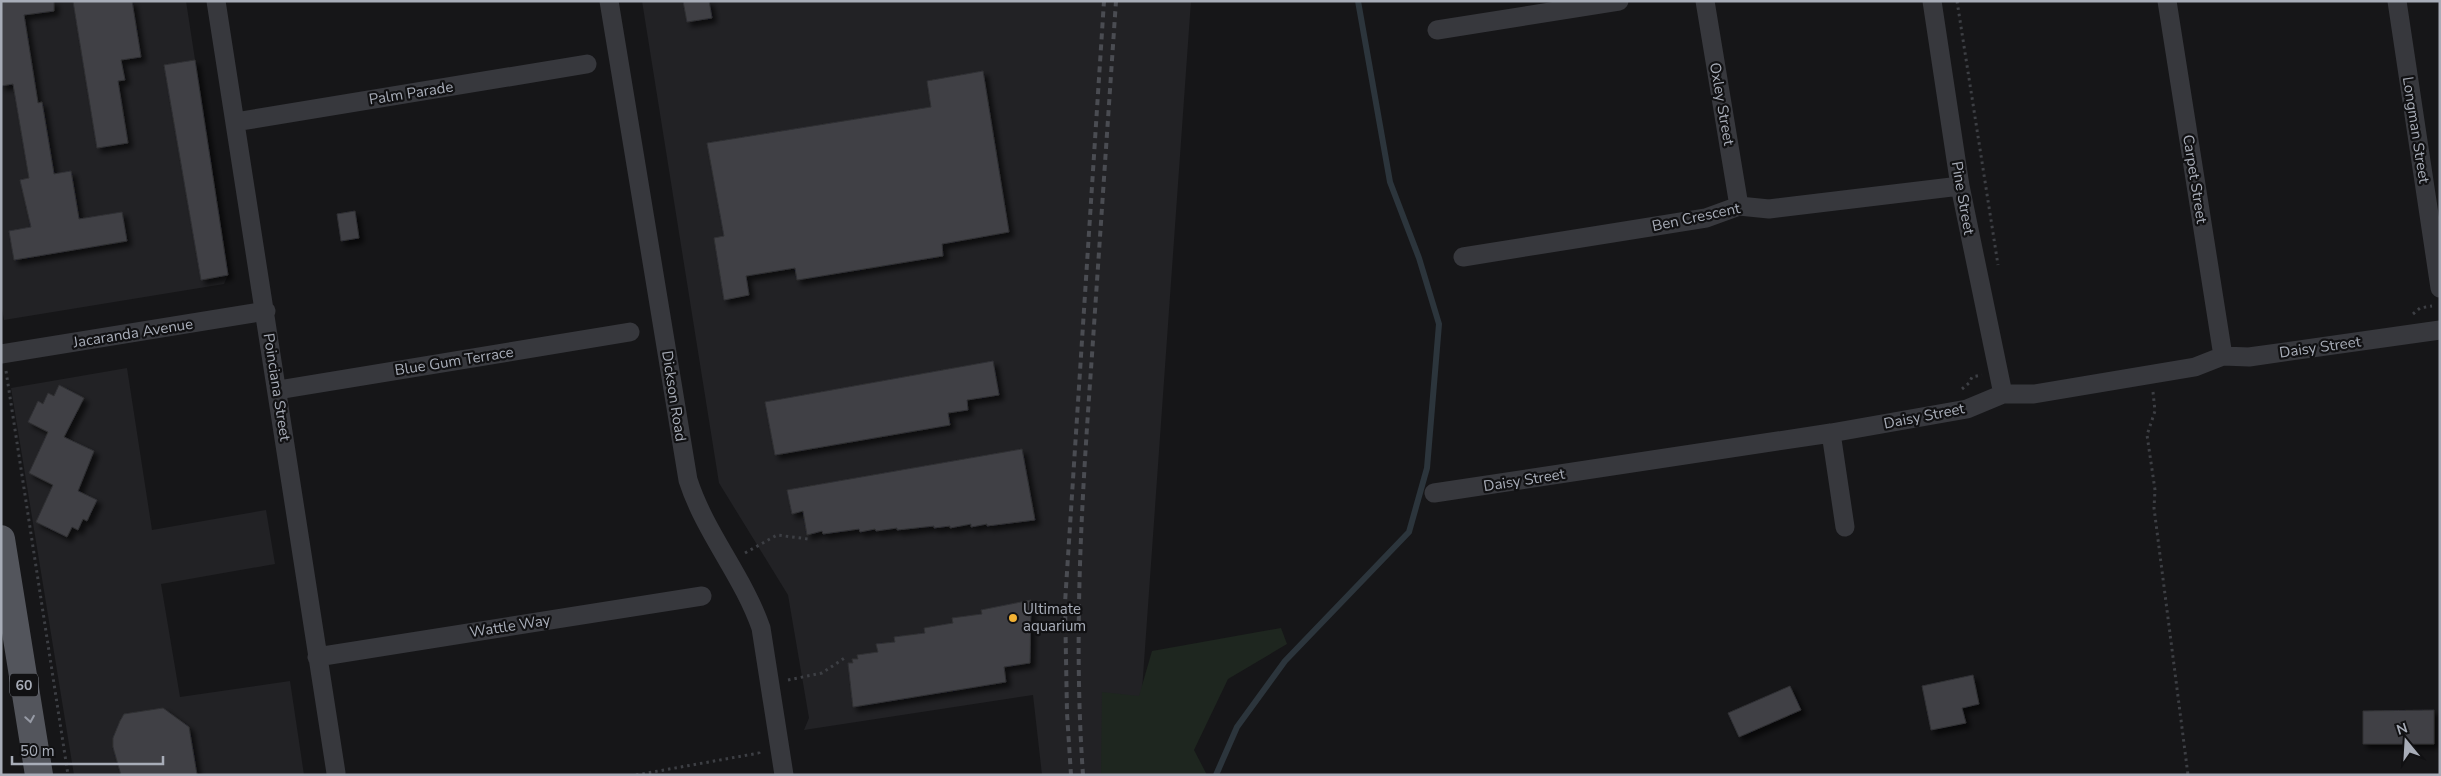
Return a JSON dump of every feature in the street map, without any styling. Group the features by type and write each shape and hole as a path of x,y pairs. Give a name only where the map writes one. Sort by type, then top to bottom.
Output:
{"main road":[{"name":"60","path":"1,539 39,775"}],"street":[{"name":"Poinciana Street","path":"216,1 266,311 317,657 336,772"},
{"name":"Dickson Road","path":"609,1 688,480 695,502 753,605 761,628 784,775"},
{"path":"1437,30 1619,1"},
{"name":"Oxley Street","path":"1705,1 1739,206"},
{"name":"Pine Street","path":"1932,1 1960,186 2002,394"},
{"name":"Carpet Street","path":"2167,1 2223,356"},
{"name":"Longman Street","path":"2397,1 2440,288"},
{"name":"Palm Parade","path":"235,122 587,64"},
{"name":"Ben Crescent","path":"1463,257 1706,218 1739,206 1769,209 1960,186"},
{"name":"Jacaranda Avenue","path":"3,354 266,311"},
{"name":"Daisy Street","path":"1434,494 1831,433 1968,408 2002,394 2034,394 2195,367 2223,356 2249,357 2440,330"},
{"name":"Blue Gum Terrace","path":"278,390 630,332"},
{"path":"1831,433 1845,527"},
{"name":"Wattle Way","path":"317,657 702,596"}],"path":[{"path":"1957,1 1999,269"},
{"path":"3,354 68,775"},
{"path":"2150,374 2155,412 2147,435 2155,490 2154,508 2188,775"},
{"path":"745,553 777,535 808,539"},
{"path":"787,680 822,673 846,657"},
{"path":"636,775 759,754 763,762"}],"shaded area":[{"path":"1,1 186,1 228,275 224,284 4,320 1,303"},
{"path":"642,1 1191,1 1136,775 1042,775 1033,695 804,730 809,718 788,595 719,483"},
{"path":"127,368 152,530 266,510 275,564 161,584 180,697 290,681 304,775 74,775 11,388"},
{"path":"1281,628 1287,644 1228,679 1194,750 1207,775 1101,775 1102,692 1139,696 1152,651"}],"building":[{"path":"1,1 54,1 54,11 24,15 38,103 42,102 54,174 71,171 79,219 122,212 127,241 14,260 9,231 31,227 20,180 29,178 13,84 1,86"},
{"path":"73,1 132,1 141,57 121,60 125,80 118,81 128,143 97,148"},
{"path":"683,1 709,1 712,18 687,22"},
{"path":"195,60 228,275 201,280 164,65"},
{"path":"983,71 1009,232 942,244 943,256 797,280 795,268 746,276 749,295 724,300 714,238 724,236 707,143 931,107 927,81"},
{"path":"355,211 359,238 341,241 337,214"},
{"path":"993,361 999,395 967,400 968,410 948,413 950,425 775,455 765,402"},
{"path":"59,385 84,398 64,437 94,451 78,491 97,500 87,521 83,519 78,530 72,527 67,537 36,522 53,485 29,473 48,432 28,422 38,401 43,404 48,393 54,396"},
{"path":"1022,449 1035,520 971,527 971,524 950,528 950,526 934,528 934,526 897,530 897,528 876,531 875,529 860,532 859,529 823,534 822,531 807,535 803,511 792,514 787,490"},
{"path":"1031,600 1030,663 1004,667 1006,682 853,707 848,663 853,663 852,659 858,659 857,655 878,652 876,644 895,642 894,637 925,633 924,628 953,623 952,618 982,614 981,610"},
{"path":"1973,675 1979,704 1962,708 1966,723 1931,730 1922,686"},
{"path":"1790,686 1801,710 1739,737 1728,713"},
{"path":"163,708 189,727 197,775 121,775 113,747 113,738 124,714"},
{"path":"2434,710 2434,744 2363,744 2363,711"}],"waterway":[{"path":"1216,775 1237,727 1285,661 1409,532 1427,468 1439,324 1419,258 1390,182 1358,1"}],"railway":[{"path":"1071,775 1067,713 1065,603 1104,1"},
{"path":"1083,775 1079,670 1082,512 1116,1"}],"place":[{"name":"Ultimate aquarium","path":"1013,618"}]}
